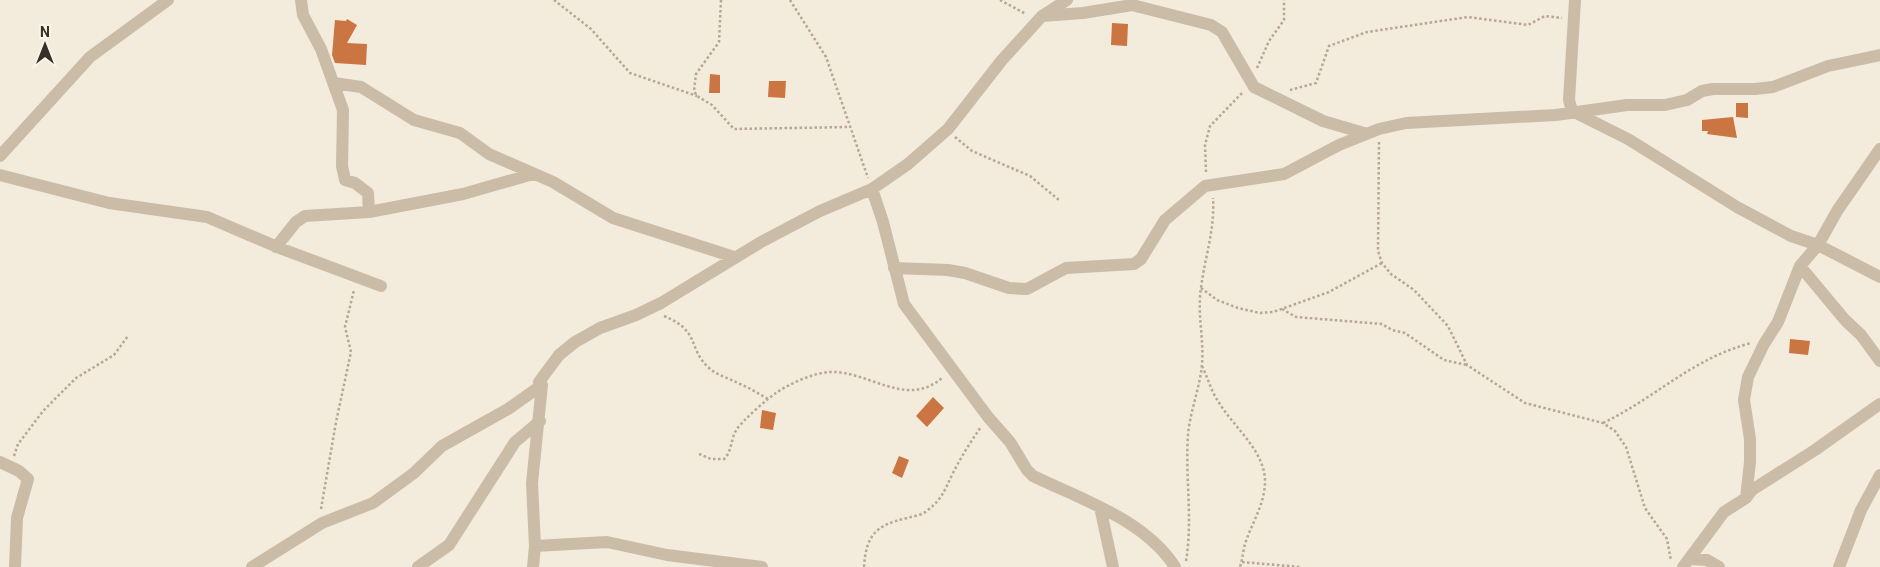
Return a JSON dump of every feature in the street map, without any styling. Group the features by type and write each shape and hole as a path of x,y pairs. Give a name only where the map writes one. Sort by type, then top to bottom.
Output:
{"street":[{"path":"0,156 90,57 168,0"},
{"path":"301,0 304,15 322,49 343,110 342,166 345,180 355,183 368,193 369,212"},
{"path":"533,567 535,546 532,483 540,421 542,385 539,382 559,354 575,342 600,328 642,312 734,257 820,212 872,189 908,164 948,129 1002,60 1040,18 1067,0"},
{"path":"1575,0 1569,100 1572,111 1628,139 1737,207 1792,236 1818,245 1880,277"},
{"path":"1040,18 1083,13 1132,2 1218,28 1254,87 1323,121 1364,133"},
{"path":"894,268 957,271 1009,288 1027,288 1066,268 1134,264 1141,259 1165,220 1208,185 1284,174 1364,133 1406,123 1556,115 1572,111 1627,105 1665,105 1687,100 1702,91 1713,89 1754,90 1773,87 1828,66 1880,55"},
{"path":"334,83 361,87 414,120 460,133 489,154 553,182 613,218 734,257"},
{"path":"1746,498 1749,479 1750,447 1744,400 1748,377 1767,338 1778,322 1800,266 1818,245 1837,212 1880,149"},
{"path":"0,174 109,203 207,217 276,247 381,286"},
{"path":"276,247 296,222 305,216 369,212 462,194 533,174"},
{"path":"872,189 883,222 904,304 988,417 1010,442 1027,470 1033,476 1100,507 1152,538 1175,567"},
{"path":"1800,266 1845,320 1861,335 1880,361"},
{"path":"252,567 316,527 373,503 414,473 442,446 508,409 542,385"},
{"path":"1687,563 1724,512 1746,498 1752,490 1815,450 1880,404"},
{"path":"418,567 449,545 515,442 540,421"},
{"path":"5,464 28,479 17,518 15,567"},
{"path":"1839,567 1861,510 1880,475"},
{"path":"1100,507 1113,567"},
{"path":"535,546 607,542 667,555 762,567"},
{"path":"1687,563 1706,560 1719,567"}],"path":[{"path":"554,0 591,29 630,73 697,96 712,105 734,129 848,127"},
{"path":"697,96 694,91 696,74 719,42 721,0"},
{"path":"790,0 826,57 848,127 872,189"},
{"path":"1000,0 1040,18"},
{"path":"1184,567 1189,543 1188,434 1202,366 1202,343 1198,320 1201,288 1214,220 1208,185 1205,145 1210,126 1251,83 1269,41 1284,20 1284,0"},
{"path":"1272,96 1316,83 1329,46 1367,32 1468,17 1528,25 1552,15 1573,20"},
{"path":"948,129 972,151 1030,176 1059,200"},
{"path":"1379,129 1378,250 1382,263 1391,274 1414,290 1448,326 1467,365"},
{"path":"1201,288 1217,300 1238,308 1260,313 1282,309 1329,292 1382,263"},
{"path":"316,527 324,500 336,422 351,352 345,327 351,296 360,278"},
{"path":"1282,309 1296,317 1382,324 1392,330 1405,333 1444,360 1467,365 1525,403 1603,423 1616,431 1626,447 1645,508 1667,539 1673,567"},
{"path":"642,312 654,312 680,324 693,338 699,357 717,374 739,383 768,399"},
{"path":"5,464 44,411 76,378 114,355 128,336"},
{"path":"1603,423 1619,415 1683,372 1725,350 1767,338"},
{"path":"1202,366 1224,411 1262,461 1265,482 1263,496 1258,516 1246,542 1240,567"},
{"path":"699,454 711,459 724,459 731,450 737,429 768,399 795,384 830,372 851,375 900,390 914,390 927,387 940,380 953,368"},
{"path":"864,567 865,552 872,535 881,526 926,512 946,491 953,473 988,417"},
{"path":"1242,562 1300,567"}],"building":[{"path":"347,19 357,25 347,43 367,44 366,65 335,63 332,55 335,20 346,21"},
{"path":"1112,23 1128,24 1127,46 1111,45"},
{"path":"710,74 720,75 720,93 709,93"},
{"path":"769,81 786,81 785,98 768,97"},
{"path":"1736,103 1748,103 1748,118 1736,117"},
{"path":"1733,117 1737,138 1707,134 1708,131 1702,131 1702,120"},
{"path":"1790,339 1810,341 1808,355 1789,353"},
{"path":"933,397 944,408 927,427 916,416"},
{"path":"762,410 776,413 773,430 760,428"},
{"path":"899,456 909,460 902,478 892,473"}]}
